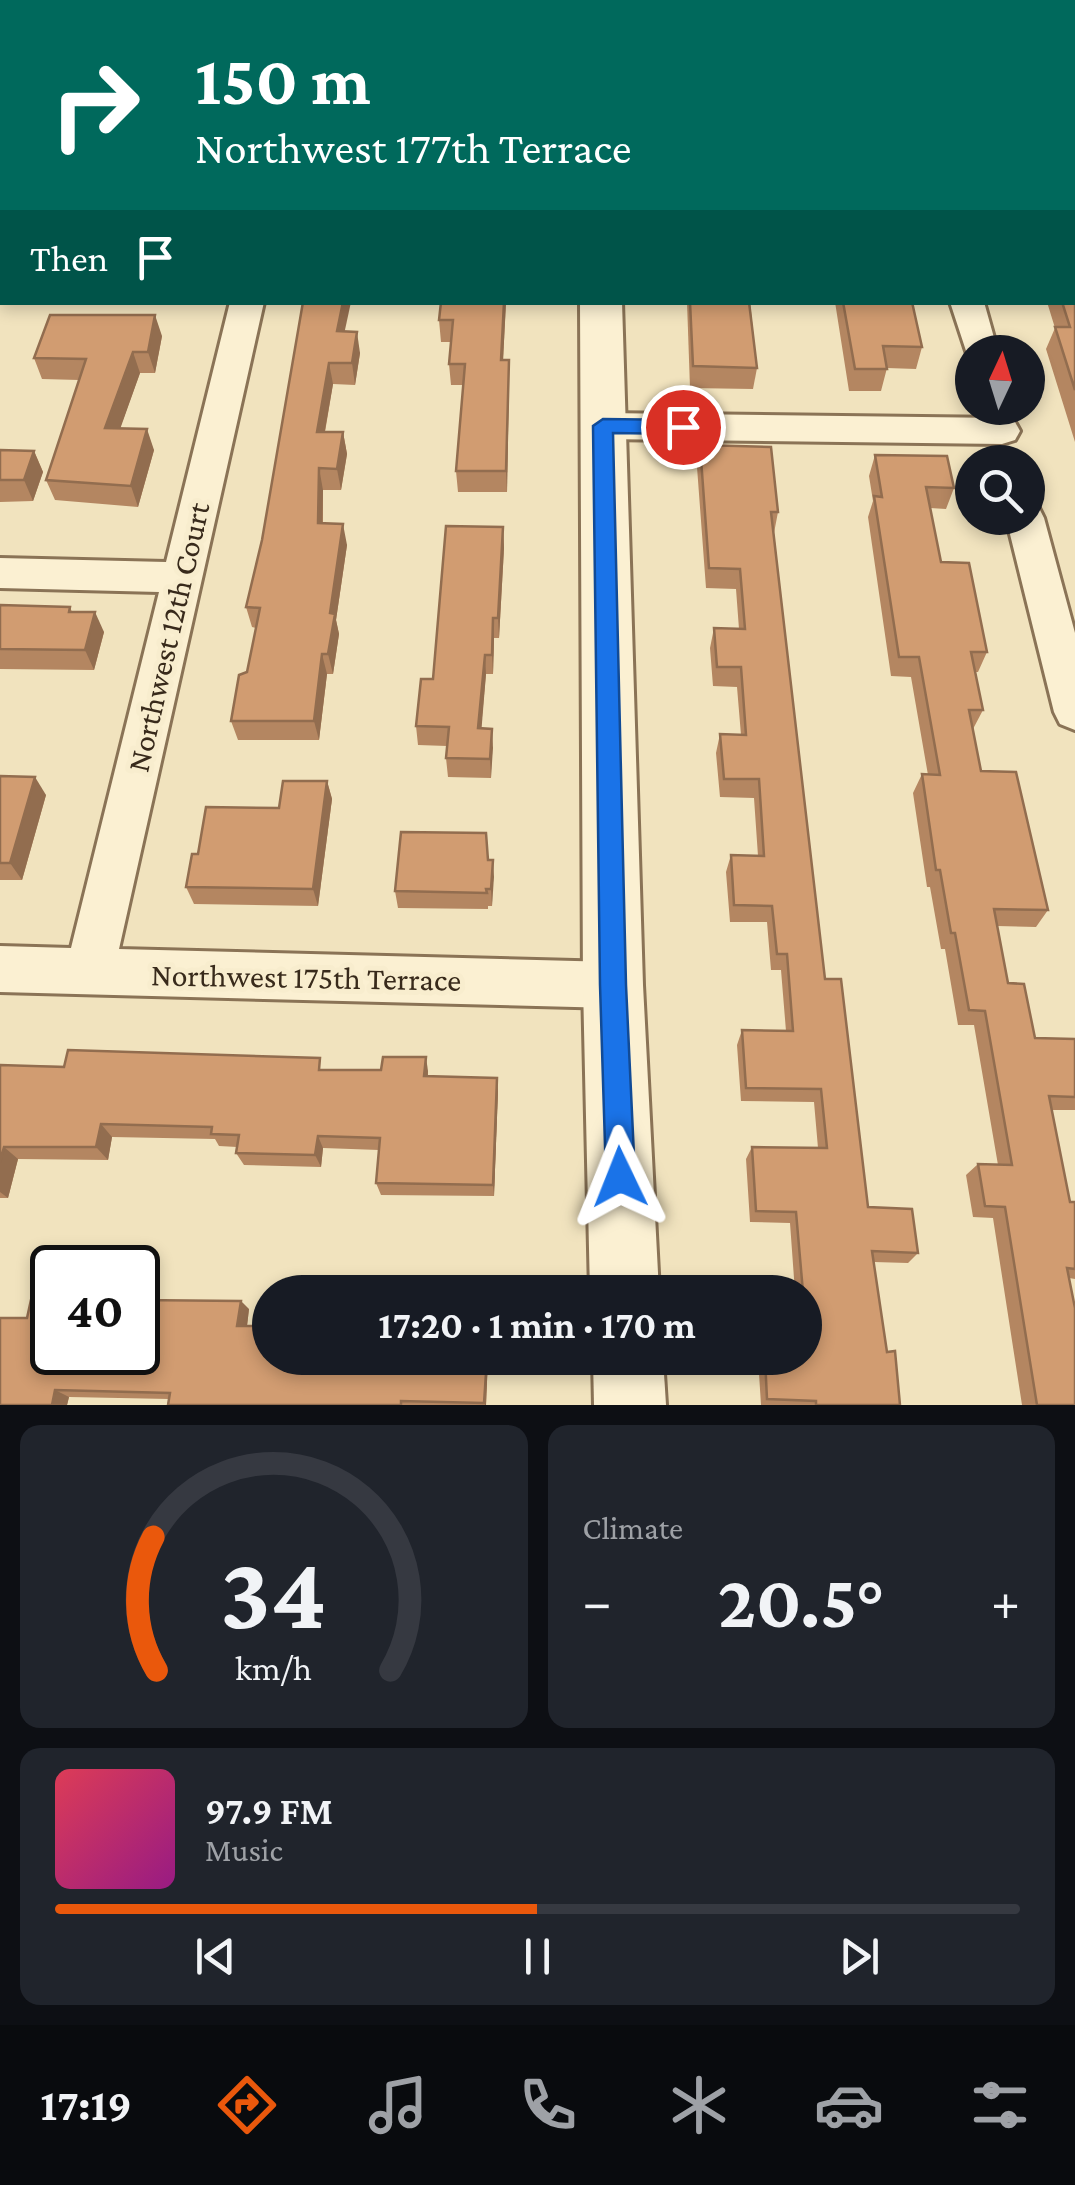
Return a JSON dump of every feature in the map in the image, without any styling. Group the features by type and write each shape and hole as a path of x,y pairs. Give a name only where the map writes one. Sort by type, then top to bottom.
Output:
{"street":[{"name":"Northwest 12th Court","path":"90,971 245,305"},
{"path":"601,305 613,985 624,1275"},
{"path":"968,305 976,335"},
{"path":"603,426 1003,434"},
{"path":"1029,535 1075,712"},
{"path":"0,573 182,577"},
{"name":"Northwest 175th Terrace","path":"0,968 613,985"},
{"path":"629,1375 630,1405"}],"building":[{"path":"302,305 342,305 337,331 357,332 352,363 329,363 317,432 343,432 337,469 319,468 318,523 343,524 330,613 335,614 328,654 322,654 314,721 231,721 239,675 247,672 260,608 246,607 262,540"},
{"path":"441,305 504,305 501,360 509,360 506,471 456,471 465,364 449,364 453,320 439,320"},
{"path":"690,305 749,305 757,368 693,366"},
{"path":"844,305 913,305 922,347 883,346 887,369 855,369"},
{"path":"1063,305 1075,305 1075,390 1055,327 1070,327"},
{"path":"50,315 155,315 148,352 133,352 105,428 147,429 131,486 46,480 86,359 34,358"},
{"path":"700,445 771,447 778,512 771,512 825,979 841,979 868,1207 912,1209 918,1253 872,1251 887,1352 895,1351 900,1405 816,1405 816,1401 767,1399 766,1375 822,1375 822,1275 802,1275 796,1212 756,1211 752,1147 827,1148 821,1089 746,1088 742,1030 793,1031 787,954 777,954 772,906 734,905 731,855 764,856 759,779 724,779 720,734 746,735 741,667 717,667 714,628 745,629 740,569 709,568"},
{"path":"0,450 34,451 24,480 0,480"},
{"path":"875,455 947,456 954,488 926,487 941,562 969,563 987,652 971,652 983,710 969,710 981,771 1016,772 1048,910 994,909 1008,983 1024,984 1035,1038 1075,1039 1075,1097 1049,1096 1070,1202 1075,1202 1075,1269 1067,1268 1075,1308 1075,1405 1037,1405 1005,1207 985,1206 978,1164 1012,1165 985,1011 969,1010 955,933 951,933 940,870 936,870 922,774 940,775 919,657 899,657 874,496 882,497"},
{"path":"446,526 503,527 498,618 493,618 492,655 485,655 478,728 492,729 490,759 446,758 449,727 416,726 421,679 433,679"},
{"path":"0,605 70,607 69,612 95,612 85,650 0,649"},
{"path":"0,776 35,777 10,863 0,863"},
{"path":"283,781 327,781 313,889 186,887 192,854 198,854 206,807 279,808"},
{"path":"401,832 486,833 488,860 493,860 491,889 486,889 487,893 395,891"},
{"path":"68,1050 320,1058 319,1070 381,1070 383,1057 426,1057 424,1076 497,1078 493,1185 376,1183 380,1138 318,1136 315,1155 236,1153 239,1135 211,1134 212,1127 101,1124 96,1147 4,1147 0,1162 0,1065 64,1067"},
{"path":"160,1300 241,1301 237,1326 252,1326 252,1375 486,1375 484,1403 168,1405 170,1393 55,1390 52,1405 0,1405 0,1318 27,1318 30,1304 30,1375 160,1375"}],"route":[{"path":"620,1177 603,426 683,427"}]}
